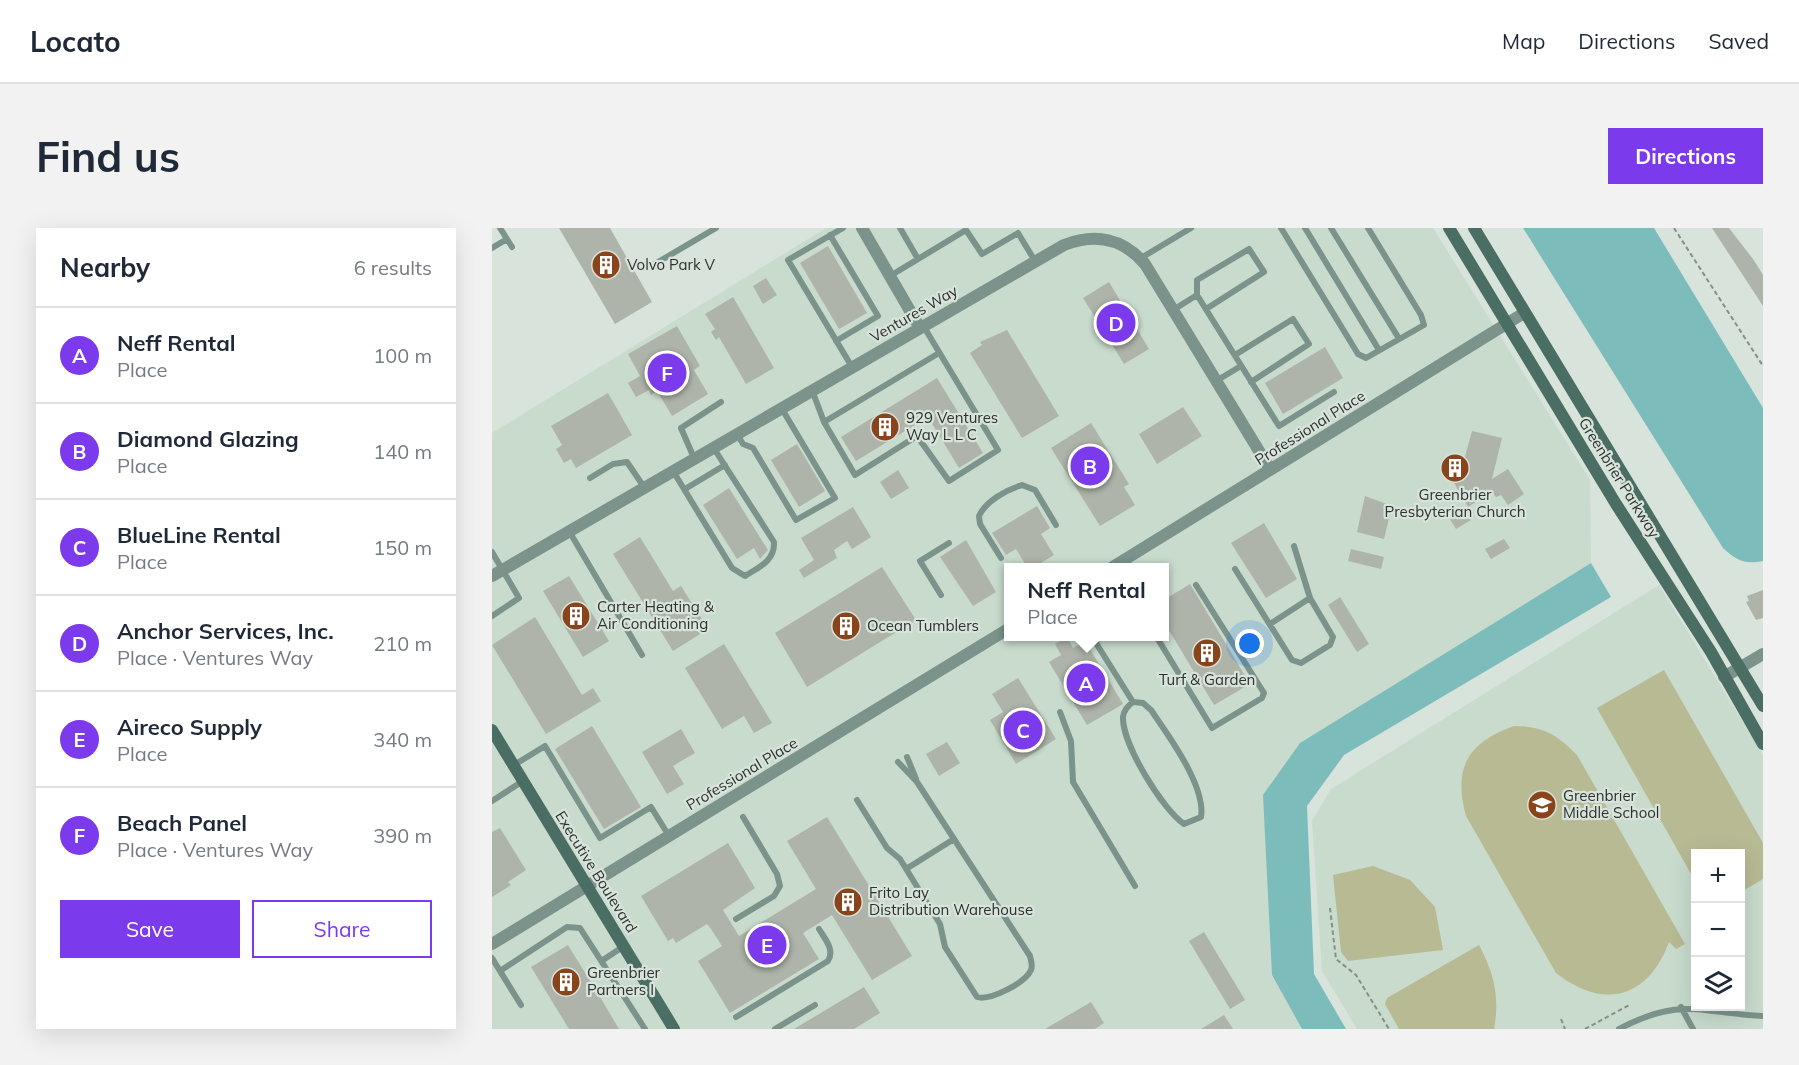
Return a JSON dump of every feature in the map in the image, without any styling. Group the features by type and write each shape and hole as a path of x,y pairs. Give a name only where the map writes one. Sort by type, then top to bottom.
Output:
{"main road":[{"name":"Greenbrier Parkway","path":"1449,228 1724,676 1763,744"},
{"name":"Greenbrier Parkway","path":"1474,228 1763,706"},
{"name":"Executive Boulevard","path":"492,730 674,1029"}],"street":[{"path":"862,228 922,327"},
{"name":"Ventures Way","path":"497,572 1035,261 1064,245 1092,237 1116,242 1141,258 1270,470"},
{"name":"Professional Place","path":"1118,563 1524,313"},
{"name":"Professional Place","path":"492,944 1004,631"},
{"path":"1724,676 1763,654"}],"lane":[{"path":"500,228 512,247"},
{"path":"653,265 716,228"},
{"path":"843,228 788,260 852,368"},
{"path":"900,228 918,259"},
{"path":"890,276 966,230 982,254 1026,228"},
{"path":"1141,258 1191,228"},
{"path":"1281,228 1358,354 1366,358 1424,325 1424,320 1368,228"},
{"path":"1305,228 1379,350"},
{"path":"1331,228 1398,338"},
{"path":"1018,233 1035,261"},
{"path":"830,235 878,316 836,341"},
{"path":"492,248 507,239"},
{"path":"1206,309 1264,272 1249,249 1197,280 1197,295 1279,426 1334,392"},
{"path":"1173,310 1197,295"},
{"path":"1235,355 1293,319 1299,327 1309,345 1251,382"},
{"path":"812,390 824,422 855,475 917,436 949,481 998,450 922,327"},
{"path":"824,422 939,353"},
{"path":"1216,381 1241,366"},
{"path":"694,458 681,428 721,402"},
{"path":"737,434 743,444 753,448 796,520 835,498 781,408"},
{"path":"673,470 732,568 745,576 771,559 775,551 774,542 713,447"},
{"path":"590,478 613,464 627,462 645,487"},
{"path":"685,489 725,465"},
{"path":"1001,558 980,524 979,516 989,503 1014,488 1022,485 1035,490 1056,525"},
{"path":"569,531 642,655"},
{"path":"941,595 920,561 949,543"},
{"path":"1235,569 1296,663 1306,661 1330,645 1332,631 1310,597 1294,546"},
{"path":"492,552 497,572 519,598 492,616"},
{"path":"1159,641 1212,728 1262,698 1264,693 1196,585"},
{"path":"1270,624 1310,597"},
{"path":"1096,643 1133,702"},
{"path":"1133,702 1143,703 1151,710 1197,787 1203,806 1201,816 1192,822 1184,824 1167,808 1127,738 1123,716 1126,708 1133,702"},
{"path":"1060,712 1071,741 1073,782 1135,886"},
{"path":"513,765 545,746 600,838 651,807 669,836"},
{"path":"907,757 917,782"},
{"path":"857,800 887,848 900,859 940,924 945,947 977,997 992,998 1031,972 1030,956 917,782 898,762"},
{"path":"492,801 523,781"},
{"path":"736,919 774,896 780,886 777,874 743,817"},
{"path":"906,869 954,839"},
{"path":"500,971 573,925 586,933 645,1029"},
{"path":"736,1017 828,961 831,953 830,947 819,929"},
{"path":"603,960 624,946"},
{"path":"492,958 521,1005"},
{"path":"775,1029 815,1005"},
{"path":"1681,1007 1693,1029"},
{"path":"1619,1029 1640,1018 1681,1007 1763,1016"}],"path":[{"path":"1674,228 1763,366"},
{"path":"1330,908 1336,959 1356,975 1389,1029"},
{"path":"1585,1029 1630,1004"},
{"path":"1561,1019 1565,1029"}],"shaded area":[{"path":"826,228 1433,228 1590,480 1591,563 1300,743 1272,975 1302,1029 492,1029 492,433"},
{"name":"Greenbrier Middle School","path":"1659,585 1763,755 1763,1029 1357,1029 1322,971 1312,821 1331,789"}],"green space":[{"path":"1664,670 1763,843 1763,879 1745,890 1745,849 1691,849 1691,874 1597,708"},
{"path":"1514,726 1533,728 1548,733 1563,742 1577,755 1685,944 1676,949 1669,942 1660,961 1649,976 1636,987 1622,993 1591,992 1573,985 1556,973 1466,816 1461,784 1468,759 1485,740"},
{"path":"1373,866 1410,880 1435,907 1443,950 1348,961 1341,952 1333,875"},
{"path":"1479,945 1489,965 1496,996 1494,1029 1399,1029 1385,1004 1387,998"}],"water":[{"path":"1523,228 1654,228 1763,408 1763,561 1741,560 1723,548"},
{"path":"1591,563 1611,597 1344,755 1307,806 1314,974 1346,1029 1302,1029 1272,975 1263,795 1300,743"}],"building":[{"name":"Volvo Park V","path":"559,228 610,228 652,302 615,324"},
{"path":"1712,228 1729,228 1753,259 1763,275 1763,306"},
{"path":"828,246 867,313 839,329 800,263"},
{"path":"766,278 777,295 763,304 753,286"},
{"path":"1109,282 1149,349 1124,364 1083,298"},
{"path":"733,297 774,368 746,384 719,337 716,340 711,332 715,329 705,314"},
{"path":"677,326 700,366 694,370 708,394 672,416 657,391 651,395 649,390 636,397 628,383 640,376 628,354"},
{"path":"1007,330 1059,416 1022,438 970,353 982,345 980,342"},
{"path":"1325,347 1343,378 1283,414 1265,383"},
{"name":"929 Ventures Way L L C","path":"937,378 983,453 959,468 928,417 856,461 841,437"},
{"path":"608,393 632,435 576,468 571,459 564,463 556,449 562,445 551,426"},
{"path":"1183,407 1202,436 1157,464 1139,434"},
{"path":"1091,423 1129,484 1124,487 1135,505 1100,526 1051,448"},
{"name":"Greenbrier Presbyterian Church","path":"1472,431 1502,438 1492,479 1508,469 1524,494 1508,505 1501,495 1496,497 1492,492 1468,507 1446,469 1449,456 1464,460"},
{"path":"797,444 825,491 799,507 771,460"},
{"path":"898,470 909,488 891,499 880,482"},
{"path":"729,488 768,550 760,559 754,548 737,559 703,505"},
{"path":"1365,496 1392,506 1384,539 1357,532"},
{"path":"1037,506 1050,528 1041,534 1054,555 1041,563 1025,563 1016,549 1006,555 992,533"},
{"path":"853,507 871,537 852,549 847,541 834,550 837,558 804,578 799,570 814,560 801,538"},
{"path":"1465,510 1471,520 1456,529 1450,519"},
{"path":"1264,523 1297,579 1266,598 1231,543"},
{"path":"640,537 673,591 681,586 708,629 673,651 613,554"},
{"path":"1504,539 1510,548 1491,559 1485,549"},
{"path":"966,540 996,592 973,606 940,557"},
{"path":"1351,549 1384,557 1381,569 1348,561"},
{"name":"Ocean Tumblers","path":"882,567 916,620 807,687 775,633"},
{"name":"Carter Heating & Air Conditioning","path":"569,576 609,641 583,657 543,591"},
{"name":"Turf & Garden","path":"1190,584 1250,684 1214,705 1169,630 1169,597"},
{"path":"1763,590 1763,618 1756,620 1746,602 1749,601 1747,596"},
{"path":"1340,597 1369,644 1357,652 1328,605"},
{"path":"535,617 582,695 593,688 601,701 546,734 492,645"},
{"path":"1060,641 1069,641 1073,648 1085,641 1123,704 1087,725 1049,662 1061,655 1055,644"},
{"path":"724,644 772,723 754,733 744,716 722,729 685,668"},
{"path":"1018,678 1056,739 1016,764 990,720 1003,712 992,694"},
{"path":"592,726 641,807 604,829 555,749"},
{"path":"681,729 695,753 673,766 684,784 667,794 642,752"},
{"path":"947,742 960,763 939,776 926,754"},
{"path":"827,817 912,956 872,980 832,915 803,933 819,959 730,1013 698,961 722,946 711,929 707,924 676,943 673,938 668,941 641,896 728,843 755,888 723,910 739,936 816,889 787,841"},
{"path":"500,828 526,870 508,882 511,885 492,897 492,832"},
{"path":"1204,932 1245,1000 1230,1009 1189,941"},
{"name":"Greenbrier Partners I","path":"568,945 619,1029 569,1029 531,967"},
{"path":"864,987 880,1013 854,1029 794,1029"},
{"path":"1091,1002 1104,1023 1095,1029 1045,1029"},
{"path":"1224,1015 1233,1029 1201,1029"}],"place":[{"name":"Volvo Park V","path":"606,265"},
{"name":"Anchor Services, Inc.","path":"1116,323"},
{"name":"Beach Panel","path":"667,373"},
{"name":"929 Ventures Way L L C","path":"885,427"},
{"name":"Diamond Glazing","path":"1090,466"},
{"name":"Greenbrier Presbyterian Church","path":"1455,468"},
{"name":"Carter Heating & Air Conditioning","path":"576,616"},
{"name":"Ocean Tumblers","path":"846,626"},
{"name":"Turf & Garden","path":"1207,653"},
{"name":"Neff Rental","path":"1086,683"},
{"name":"BlueLine Rental","path":"1023,730"},
{"name":"Greenbrier Middle School","path":"1542,805"},
{"name":"Frito Lay Distribution Warehouse","path":"848,902"},
{"name":"Aireco Supply","path":"767,945"},
{"name":"Greenbrier Partners I","path":"566,982"}]}
